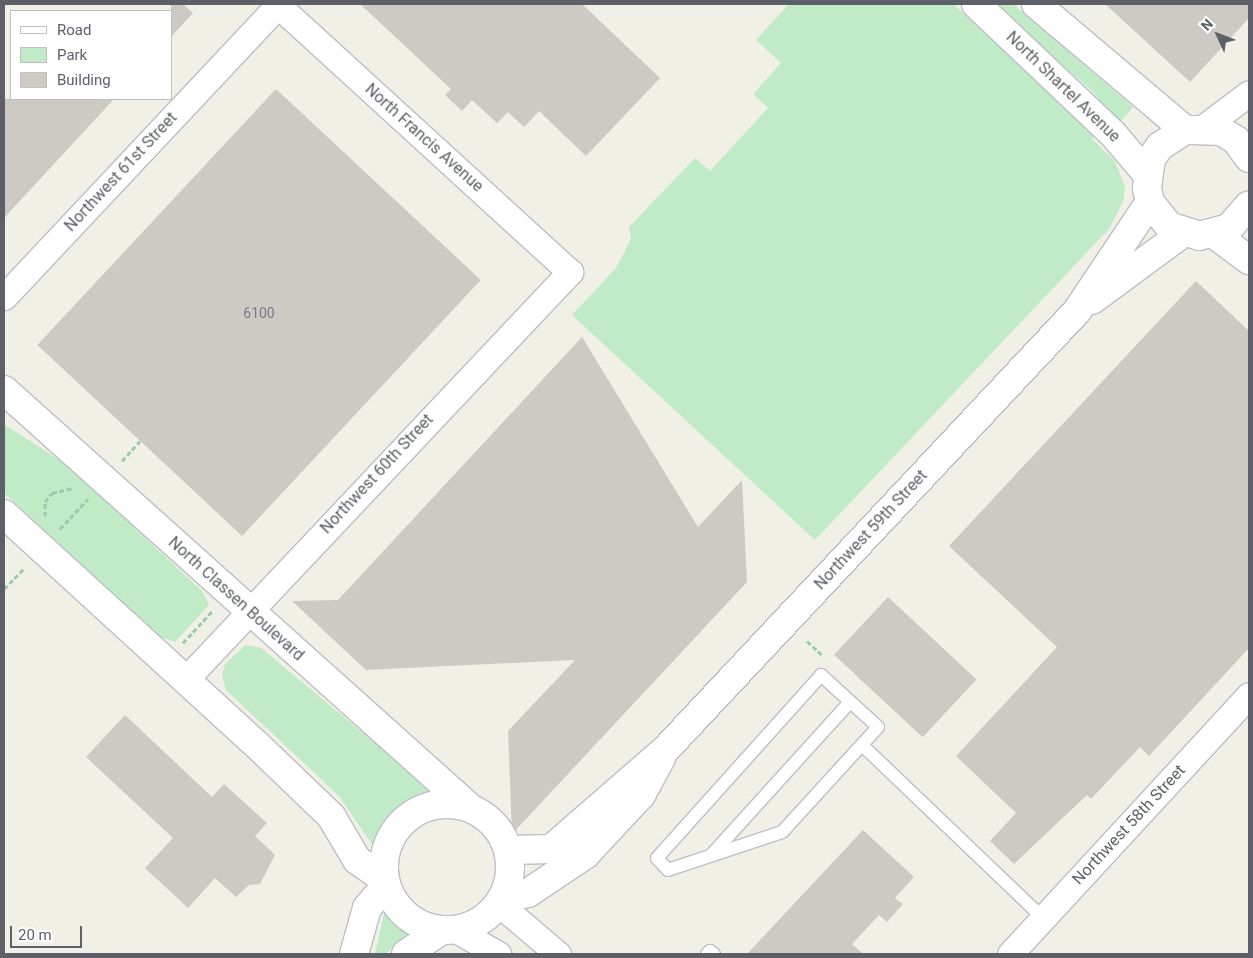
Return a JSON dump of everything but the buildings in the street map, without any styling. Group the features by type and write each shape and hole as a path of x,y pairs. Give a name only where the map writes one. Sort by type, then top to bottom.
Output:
{"street":[{"name":"North Francis Avenue","path":"279,4 570,272"},
{"name":"Northwest 61st Street","path":"4,297 279,4"},
{"name":"North Shartel Avenue","path":"976,4 1113,134 1147,174"},
{"path":"1036,4 1195,128 1236,140 1248,152"},
{"path":"1249,93 1195,128 1160,146 1147,174 1150,202 1169,226 1183,233 1214,234 1235,223 1249,205"},
{"name":"Northwest 59th Street","path":"508,850 551,849 666,749 1077,311 1150,202"},
{"name":"Northwest 59th Street","path":"1077,311 1183,233"},
{"path":"1214,234 1249,260"},
{"name":"Northwest 60th Street","path":"186,679 249,610 570,272"},
{"name":"North Classen Boulevard","path":"4,390 469,808 494,824 508,850 510,876 499,902 476,923 448,930 406,954"},
{"path":"4,514 186,679 331,816 357,860 385,882 398,909 411,920 448,930 498,954"},
{"name":"Northwest 58th Street","path":"1010,954 1249,695"},
{"name":"Northwest 59th Street","path":"499,902 528,893 585,855 641,795 666,749"},
{"name":"North Classen Boulevard","path":"385,882 387,845 406,818 436,804 469,808"},
{"path":"354,954 368,908 385,882"},
{"path":"499,902 558,954"}],"lane":[{"path":"821,675 878,728 862,745 782,832 668,870 657,858 821,675"},
{"path":"711,855 850,702"},
{"path":"862,745 1043,918"},
{"path":"707,954 714,954"}],"path":[{"path":"48,523 44,508 52,492 69,487 81,492"},
{"path":"54,528 58,532 89,498 85,495"},
{"path":"4,589 25,566"},
{"path":"183,643 214,610"},
{"path":"807,641 823,656"}],"green space":[{"path":"789,4 953,4 1097,134 1092,139 1115,161 1125,187 1123,202 1109,229 815,540 572,315 616,268 631,239 629,227 695,158 710,171 768,108 753,94 781,63 756,40"},
{"path":"995,4 1013,4 1133,107 1119,123 1093,92"},
{"path":"5,425 66,464 203,592 209,605 175,642 161,637 4,493"},
{"path":"246,645 261,648 434,792 409,802 391,816 374,847 339,796 226,690 222,675 225,664"},
{"path":"385,909 411,933 385,954 375,954"}]}
